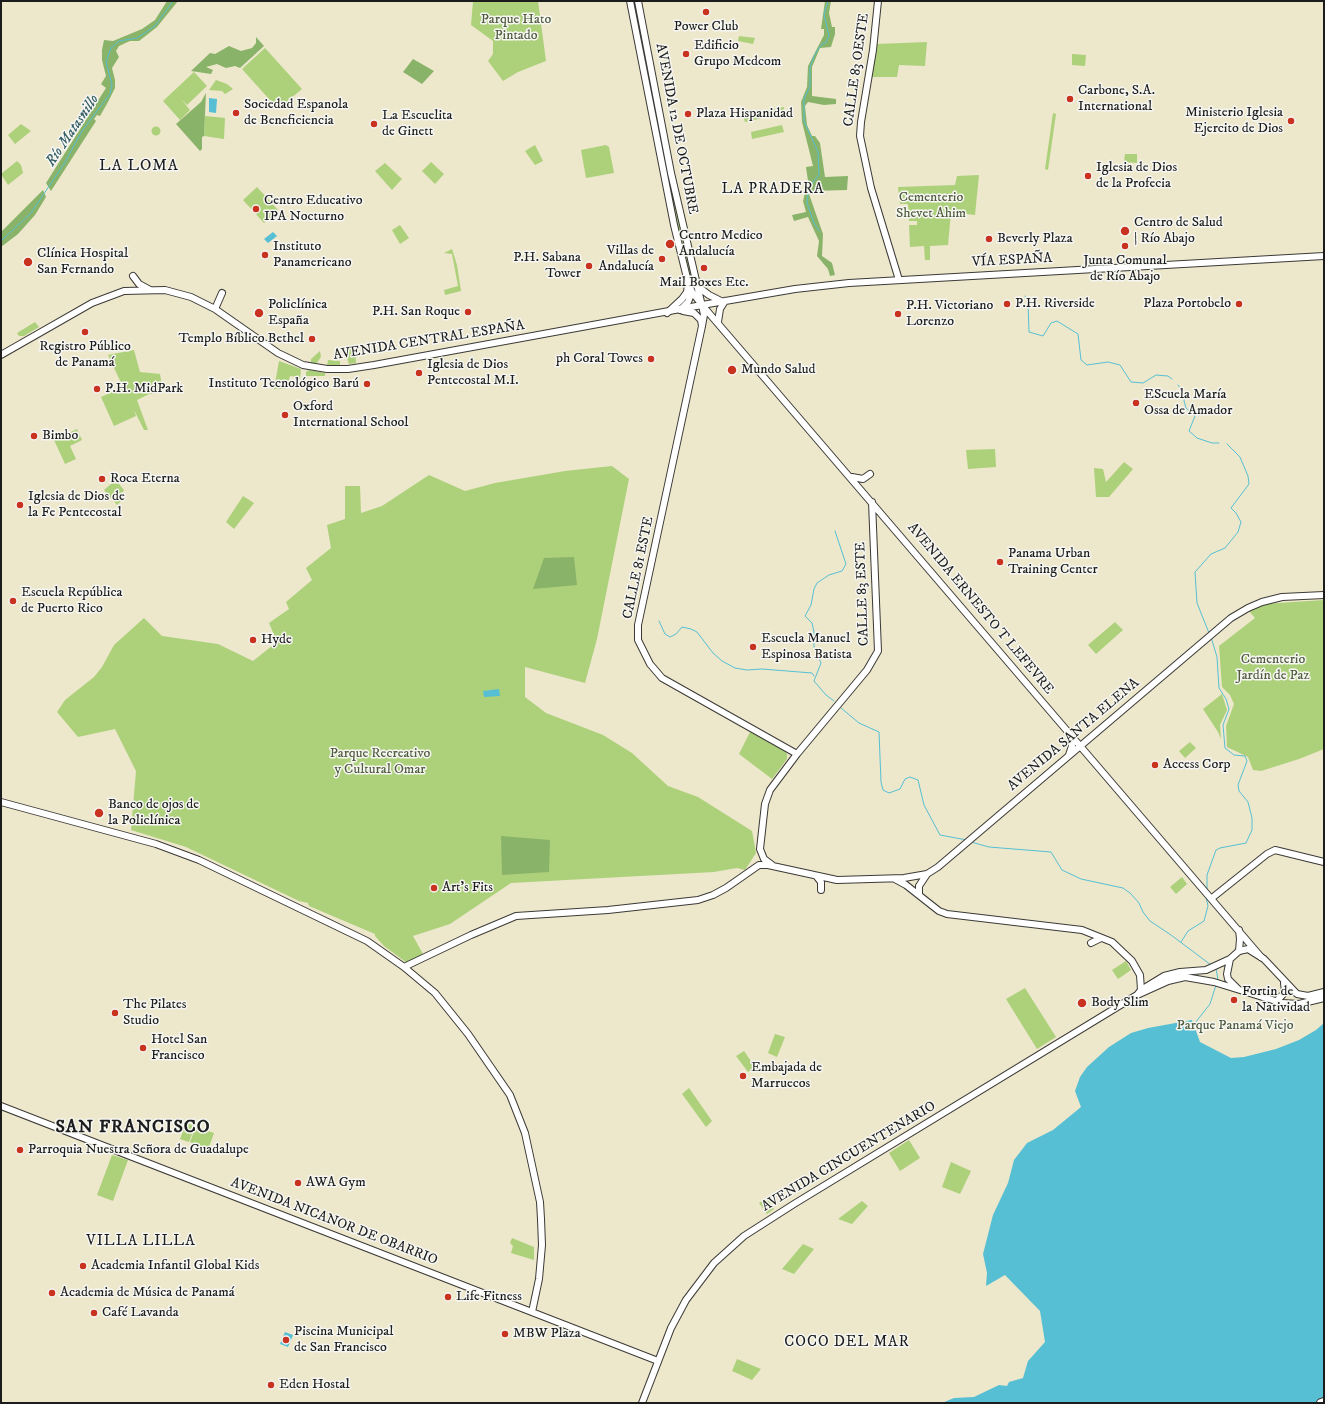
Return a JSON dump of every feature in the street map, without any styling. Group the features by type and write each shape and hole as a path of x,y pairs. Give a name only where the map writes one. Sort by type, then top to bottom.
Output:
{"main road":[{"name":"AVENIDA 12 DE OCTUBRE","path":"630,1 668,196 688,282 692,292 702,305"},
{"name":"AVENIDA 12 DE OCTUBRE","path":"638,1 671,172 702,305"},
{"name":"CALLE 83 OESTE","path":"878,1 873,50 860,136 871,188 899,280"},
{"path":"650,105 658,101"},
{"name":"VÍA ESPAÑA","path":"702,305 815,286 1324,256"},
{"path":"124,291 130,285 133,276 139,284 150,290"},
{"path":"667,313 684,297 688,282"},
{"path":"697,286 709,295 724,301 717,320 707,319 702,326"},
{"name":"AVENIDA CENTRAL ESPAÑA","path":"1,355 92,303 124,291 165,290 180,293 215,309 278,353 291,360 317,368 342,369 667,313 702,305"},
{"path":"680,310 688,302 692,292"},
{"path":"215,309 222,293"},
{"name":"AVENIDA ERNESTO T LEFEVRE","path":"702,305 717,320 1080,746 1264,959"},
{"name":"CALLE 81 ESTE","path":"702,305 704,315 702,326 639,619 638,640 650,664 662,678 798,754"},
{"path":"680,310 694,313 701,320 702,326"},
{"path":"852,478 863,479 870,474"},
{"name":"CALLE 83 ESTE","path":"755,867 760,856 766,804 770,790 867,670 878,651 872,502"},
{"path":"873,522 878,516 885,516"},
{"name":"AVENIDA SANTA ELENA","path":"755,867 764,865 772,866 837,880 894,879 927,874 938,868 1239,612 1262,602 1282,597 1324,595"},
{"path":"1067,757 1072,746 1069,732"},
{"path":"1,802 183,853 368,941 435,993 475,1045 515,1104 532,1159 541,1218 540,1265 532,1312"},
{"path":"760,849 764,859 772,866"},
{"path":"1210,896 1267,854 1275,850 1324,862"},
{"path":"404,968 471,935 516,916 608,910 698,900 713,895 726,888 755,867"},
{"path":"918,895 919,886 927,874"},
{"path":"818,877 821,882 821,890"},
{"path":"894,879 906,885 939,911 947,914 1082,930 1112,942 1124,952 1140,975 1152,982"},
{"path":"1238,929 1240,940 1239,951 1251,950 1264,959 1283,982 1301,996 1324,992"},
{"path":"1091,942 1101,938"},
{"name":"AVENIDA CINCUENTENARIO","path":"642,1403 676,1318 693,1289 714,1263 744,1236 1139,992 1152,982 1172,974 1198,972 1213,967 1230,959 1239,951"},
{"path":"1230,959 1228,979 1240,991"},
{"path":"1139,992 1140,975"},
{"name":"AVENIDA CINCUENTENARIO","path":"1139,992 1143,994 1157,985 1177,978 1191,978 1217,984 1276,1002 1299,1004 1324,998"},
{"path":"1276,1002 1285,992 1283,982"},
{"name":"AVENIDA NICANOR DE OBARRIO","path":"1,1106 658,1361"}],"green space":[{"path":"167,1 178,1 157,27 139,41 130,41 119,46 116,51 119,57 112,68 115,88 100,116 97,115 94,119 96,121 51,191 46,183 106,88 101,84 106,76 102,60 104,40 113,41 142,29 155,20"},
{"name":"Parque Hato Pintado","path":"473,1 538,1 546,61 518,72 503,81 488,61 493,54 493,41 471,25"},
{"path":"825,1 831,1 829,13 832,27 835,27 835,34 831,47 820,48 812,67 812,96 836,99 836,104 824,105 808,102 805,106 807,125 812,136 815,136 820,143 825,177 848,176 847,190 811,191 809,194 823,234 822,256 832,263 835,275 830,276 828,269 817,256 819,241 808,217 794,221 792,215 806,212 803,201 808,181 806,167 813,166 802,122 801,102 807,87 808,66 824,35 824,29 821,29"},
{"path":"739,36 755,38 753,44 738,41"},
{"path":"256,37 264,46 240,68 235,66 226,68 217,64 206,67 213,70 211,74 191,71 210,53 215,54 229,46 241,51 252,48 256,43"},
{"path":"927,42 925,66 899,65 897,77 870,77 877,44"},
{"path":"265,48 302,89 278,109 242,69"},
{"path":"644,49 655,98 652,101 642,51"},
{"path":"1072,54 1086,55 1085,66 1072,65"},
{"path":"413,59 434,71 422,84 403,72"},
{"path":"194,72 207,86 187,105 181,99 190,110 180,120 163,101"},
{"path":"216,80 227,84 233,89 225,94 222,91 209,90"},
{"path":"206,93 204,136 202,137 202,149 200,151 176,124 201,102"},
{"path":"784,107 784,113 745,122 743,115"},
{"path":"1053,113 1056,114 1048,170 1045,169"},
{"path":"205,116 225,118 224,139 204,136"},
{"path":"21,124 31,131 15,144 8,135"},
{"path":"782,125 784,132 752,139 751,132"},
{"path":"154,127 158,127 160,131 158,135 154,135 152,133 152,129"},
{"path":"535,145 543,161 535,165 525,151"},
{"path":"606,145 609,147 614,173 586,178 581,150"},
{"path":"1125,154 1137,154 1137,163 1124,162"},
{"path":"17,161 21,165 23,173 8,185 1,174"},
{"path":"431,162 444,174 435,184 422,171"},
{"path":"385,163 402,179 392,190 375,171"},
{"name":"Cementerio Shevet Ahim","path":"979,175 975,215 951,212 948,245 930,246 930,260 925,260 924,246 910,247 909,225 917,225 917,221 909,221 908,204 900,204 898,187 955,185 957,176"},
{"path":"669,178 692,277 692,283 666,179"},
{"path":"257,187 278,210 264,223 243,200"},
{"path":"43,190 46,197 35,215 18,234 1,247 1,232"},
{"path":"400,225 409,238 400,244 392,230"},
{"path":"452,249 457,265 461,291 445,295 444,290 458,286 452,254 444,253"},
{"path":"35,322 39,327 24,336 19,336 17,333"},
{"path":"355,345 356,363 349,364 346,346"},
{"path":"134,350 140,372 160,374 163,392 149,394 137,400 148,430 144,430 134,410 136,416 114,426 101,397 123,387 108,355"},
{"path":"320,351 321,357 316,364 311,363 311,359"},
{"path":"328,360 340,361 340,365 327,365"},
{"path":"279,361 301,369 300,380 299,377 290,376 286,389 274,389"},
{"path":"309,370 325,373 325,376 306,376 306,372"},
{"path":"77,429 82,440 70,446 76,459 65,464 54,440"},
{"path":"995,449 996,467 968,469 966,450"},
{"path":"1124,462 1133,469 1109,497 1096,497 1094,468 1103,469 1106,482"},
{"name":"Parque Recreativo y Cultural Omar","path":"612,466 629,479 597,639 585,683 525,667 525,697 546,713 603,735 632,753 668,786 698,797 752,831 756,853 745,870 737,868 714,872 511,883 450,924 413,936 423,954 407,963 384,946 375,934 309,906 308,903 299,901 186,847 131,830 136,771 115,729 78,737 57,712 65,700 94,677 102,667 114,645 144,618 162,636 218,644 253,661 277,642 269,623 289,609 286,602 312,580 306,568 331,548 327,525 345,519 345,486 360,486 361,513 382,506 429,475 465,491 495,483 565,471"},
{"path":"112,483 119,484 124,490 121,496 123,499 117,505 104,490"},
{"path":"243,496 254,503 234,529 226,522"},
{"path":"574,557 577,585 533,589 544,558"},
{"name":"Cementerio Jardín de Paz","path":"1324,600 1324,749 1261,771 1253,770 1248,757 1227,747 1226,726 1234,704 1230,695 1222,687 1219,646 1255,618 1248,610 1263,604"},
{"path":"1115,622 1123,630 1096,654 1088,645"},
{"path":"1222,694 1227,710 1220,725 1221,739 1203,709"},
{"path":"750,732 785,751 787,754 787,759 772,779 739,754"},
{"path":"1190,742 1196,748 1185,758 1179,751"},
{"path":"501,836 550,840 549,872 502,875"},
{"path":"1182,877 1187,884 1176,894 1170,887"},
{"path":"1126,961 1131,970 1118,979 1112,970"},
{"path":"1025,988 1056,1037 1037,1049 1006,999"},
{"path":"775,1034 785,1037 777,1057 768,1053"},
{"path":"744,1051 755,1067 748,1072 736,1056"},
{"path":"689,1088 712,1121 706,1127 682,1094"},
{"path":"186,1123 195,1126 189,1142 180,1139"},
{"path":"196,1126 205,1130 199,1146 190,1142"},
{"path":"205,1130 214,1133 208,1150 199,1146"},
{"path":"909,1140 920,1158 900,1171 889,1153"},
{"path":"112,1155 128,1160 113,1201 97,1195"},
{"path":"951,1162 971,1171 960,1194 942,1187"},
{"path":"767,1198 774,1209 767,1214 759,1203"},
{"path":"862,1201 868,1206 852,1224 838,1219"},
{"path":"512,1238 534,1247 534,1260 511,1253 513,1246 510,1243"},
{"path":"803,1244 814,1249 794,1274 782,1269"},
{"path":"737,1359 761,1369 752,1380 732,1371"}],"water":[{"path":"209,98 217,99 216,113 209,112"},
{"path":"273,232 277,236 268,243 264,239"},
{"path":"499,689 500,696 484,697 483,691"},
{"path":"1192,1020 1200,1042 1231,1058 1244,1057 1276,1049 1299,1040 1316,1030 1324,1023 1324,1403 942,1403 954,1398 974,1397 999,1385 1007,1386 1009,1382 1023,1378 1028,1361 1045,1342 1040,1311 1005,1275 986,1286 987,1273 983,1254 993,1215 1008,1183 1014,1160 1027,1143 1053,1130 1081,1107 1075,1091 1080,1077 1087,1067 1109,1047 1131,1033 1148,1028"},
{"name":"Piscina Municipal de San Francisco","path":"285,1332 293,1335 288,1347 280,1344"}],"waterway":[{"name":"Río Matasnillo","path":"1,241 31,213 64,164 82,131 110,94 112,85 106,62 111,48 119,41 137,38 155,26 173,1"},
{"path":"819,231 814,223 807,203 808,194 813,182 819,175 818,152 804,121 804,99 810,86 810,67 814,56 829,36 824,14 828,1"},
{"path":"1025,296 1028,302 1029,332 1043,336 1051,323 1057,321 1078,334 1081,360 1087,365 1108,362 1120,365 1131,382 1143,383 1156,375 1168,376 1172,379"},
{"path":"1178,385 1185,394 1184,401 1186,408 1195,416 1189,431 1197,438 1212,443 1219,443"},
{"path":"1209,633 1197,603 1195,572 1211,554 1225,548 1238,532 1241,522 1231,508 1249,484 1248,476 1240,457 1227,444"},
{"path":"834,701 826,695 814,681 821,663 814,647 814,632 812,623 805,616 811,605 814,589 817,583 829,575 842,571 846,564 835,531"},
{"path":"659,621 665,634 670,637 676,634 682,627 697,632 713,653 722,661 735,668 747,670 762,669 812,673 814,676"},
{"path":"1207,890 1207,875 1216,850 1246,843 1252,830 1252,818 1248,802 1239,791 1238,785 1247,761 1245,756 1234,755 1225,748 1223,725 1229,709 1226,699 1219,688 1217,657 1211,637"},
{"path":"841,708 859,723 879,732 881,782 883,790 889,793 900,789 905,779 910,777 918,780 924,805 940,835 967,840"},
{"path":"971,842 989,847 1051,852 1062,870 1081,879 1123,888 1139,903 1143,912 1150,921 1211,965"},
{"path":"1181,942 1188,931 1204,921 1208,906 1206,897"},
{"path":"1216,968 1218,980"},
{"path":"1195,1023 1210,1004 1216,985"}],"place":[{"name":"Power Club","path":"706,12"},
{"name":"Edificio Grupo Medcom","path":"686,54"},
{"name":"Carbone, S.A. International","path":"1070,99"},
{"name":"Sociedad Espanola de Beneficiencia","path":"236,113"},
{"name":"Plaza Hispanidad","path":"688,114"},
{"name":"Ministerio Iglesia Ejercito de Dios","path":"1291,121"},
{"name":"La Escuelita de Ginett","path":"374,124"},
{"name":"Iglesia de Dios de la Profecia","path":"1088,176"},
{"name":"Centro Educativo IPA Nocturno","path":"256,209"},
{"name":"Centro de Salud | Río Abajo","path":"1125,231"},
{"name":"Beverly Plaza","path":"989,239"},
{"name":"Centro Medico Andalucía","path":"670,244"},
{"name":"Junta Comunal de Río Abajo","path":"1125,246"},
{"name":"Instituto Panamericano","path":"265,255"},
{"name":"Villas de Andalucía","path":"662,259"},
{"name":"Clínica Hospital San Fernando","path":"28,262"},
{"name":"P.H. Sabana Tower","path":"589,266"},
{"name":"Mail Boxes Etc.","path":"704,268"},
{"name":"P.H. Riverside","path":"1007,304"},
{"name":"Plaza Portobelo","path":"1239,304"},
{"name":"P.H. San Roque","path":"468,312"},
{"name":"Policlínica España","path":"259,313"},
{"name":"P.H. Victoriano Lorenzo","path":"898,314"},
{"name":"Registro Público de Panamá","path":"85,332"},
{"name":"Templo Bíblico Bethel","path":"312,339"},
{"name":"ph Coral Towes","path":"651,359"},
{"name":"Mundo Salud","path":"732,370"},
{"name":"Iglesia de Dios Pentecostal M.I.","path":"419,373"},
{"name":"Instituto Tecnológico Barú","path":"367,384"},
{"name":"P.H. MidPark","path":"97,389"},
{"name":"EScuela María Ossa de Amador","path":"1136,403"},
{"name":"Oxford International School","path":"285,415"},
{"name":"Bimbo","path":"34,436"},
{"name":"Roca Eterna","path":"102,479"},
{"name":"Iglesia de Dios de la Fe Pentecostal","path":"20,505"},
{"name":"Panama Urban Training Center","path":"1000,562"},
{"name":"Escuela República de Puerto Rico","path":"13,601"},
{"name":"Hyde","path":"253,640"},
{"name":"Escuela Manuel Espinosa Batista","path":"753,647"},
{"name":"Access Corp","path":"1155,765"},
{"name":"Banco de ojos de la Policlínica","path":"99,813"},
{"name":"Art's Fits","path":"434,888"},
{"name":"Fortin de la Natividad","path":"1234,1000"},
{"name":"Body Slim","path":"1082,1003"},
{"name":"The Pilates Studio","path":"115,1013"},
{"name":"Hotel San Francisco","path":"143,1048"},
{"name":"Embajada de Marruecos","path":"743,1076"},
{"name":"Parroquia Nuestra Señora de Guadalupe","path":"20,1150"},
{"name":"AWA Gym","path":"298,1183"},
{"name":"Academia Infantil Global Kids","path":"83,1266"},
{"name":"Academia de Música de Panamá","path":"52,1293"},
{"name":"Life Fitness","path":"448,1297"},
{"name":"Café Lavanda","path":"94,1313"},
{"name":"MBW Plaza","path":"505,1334"},
{"name":"Piscina Municipal de San Francisco","path":"286,1340"},
{"name":"Eden Hostal","path":"271,1385"}],"district":[{"name":"LA LOMA","path":"139,167"},
{"name":"LA PRADERA","path":"773,190"},
{"name":"SAN FRANCISCO","path":"133,1128"},
{"name":"VILLA LILLA","path":"141,1242"},
{"name":"COCO DEL MAR","path":"847,1343"}],"park label":[{"name":"Parque Panamá Viejo","path":"1235,1026"}]}
